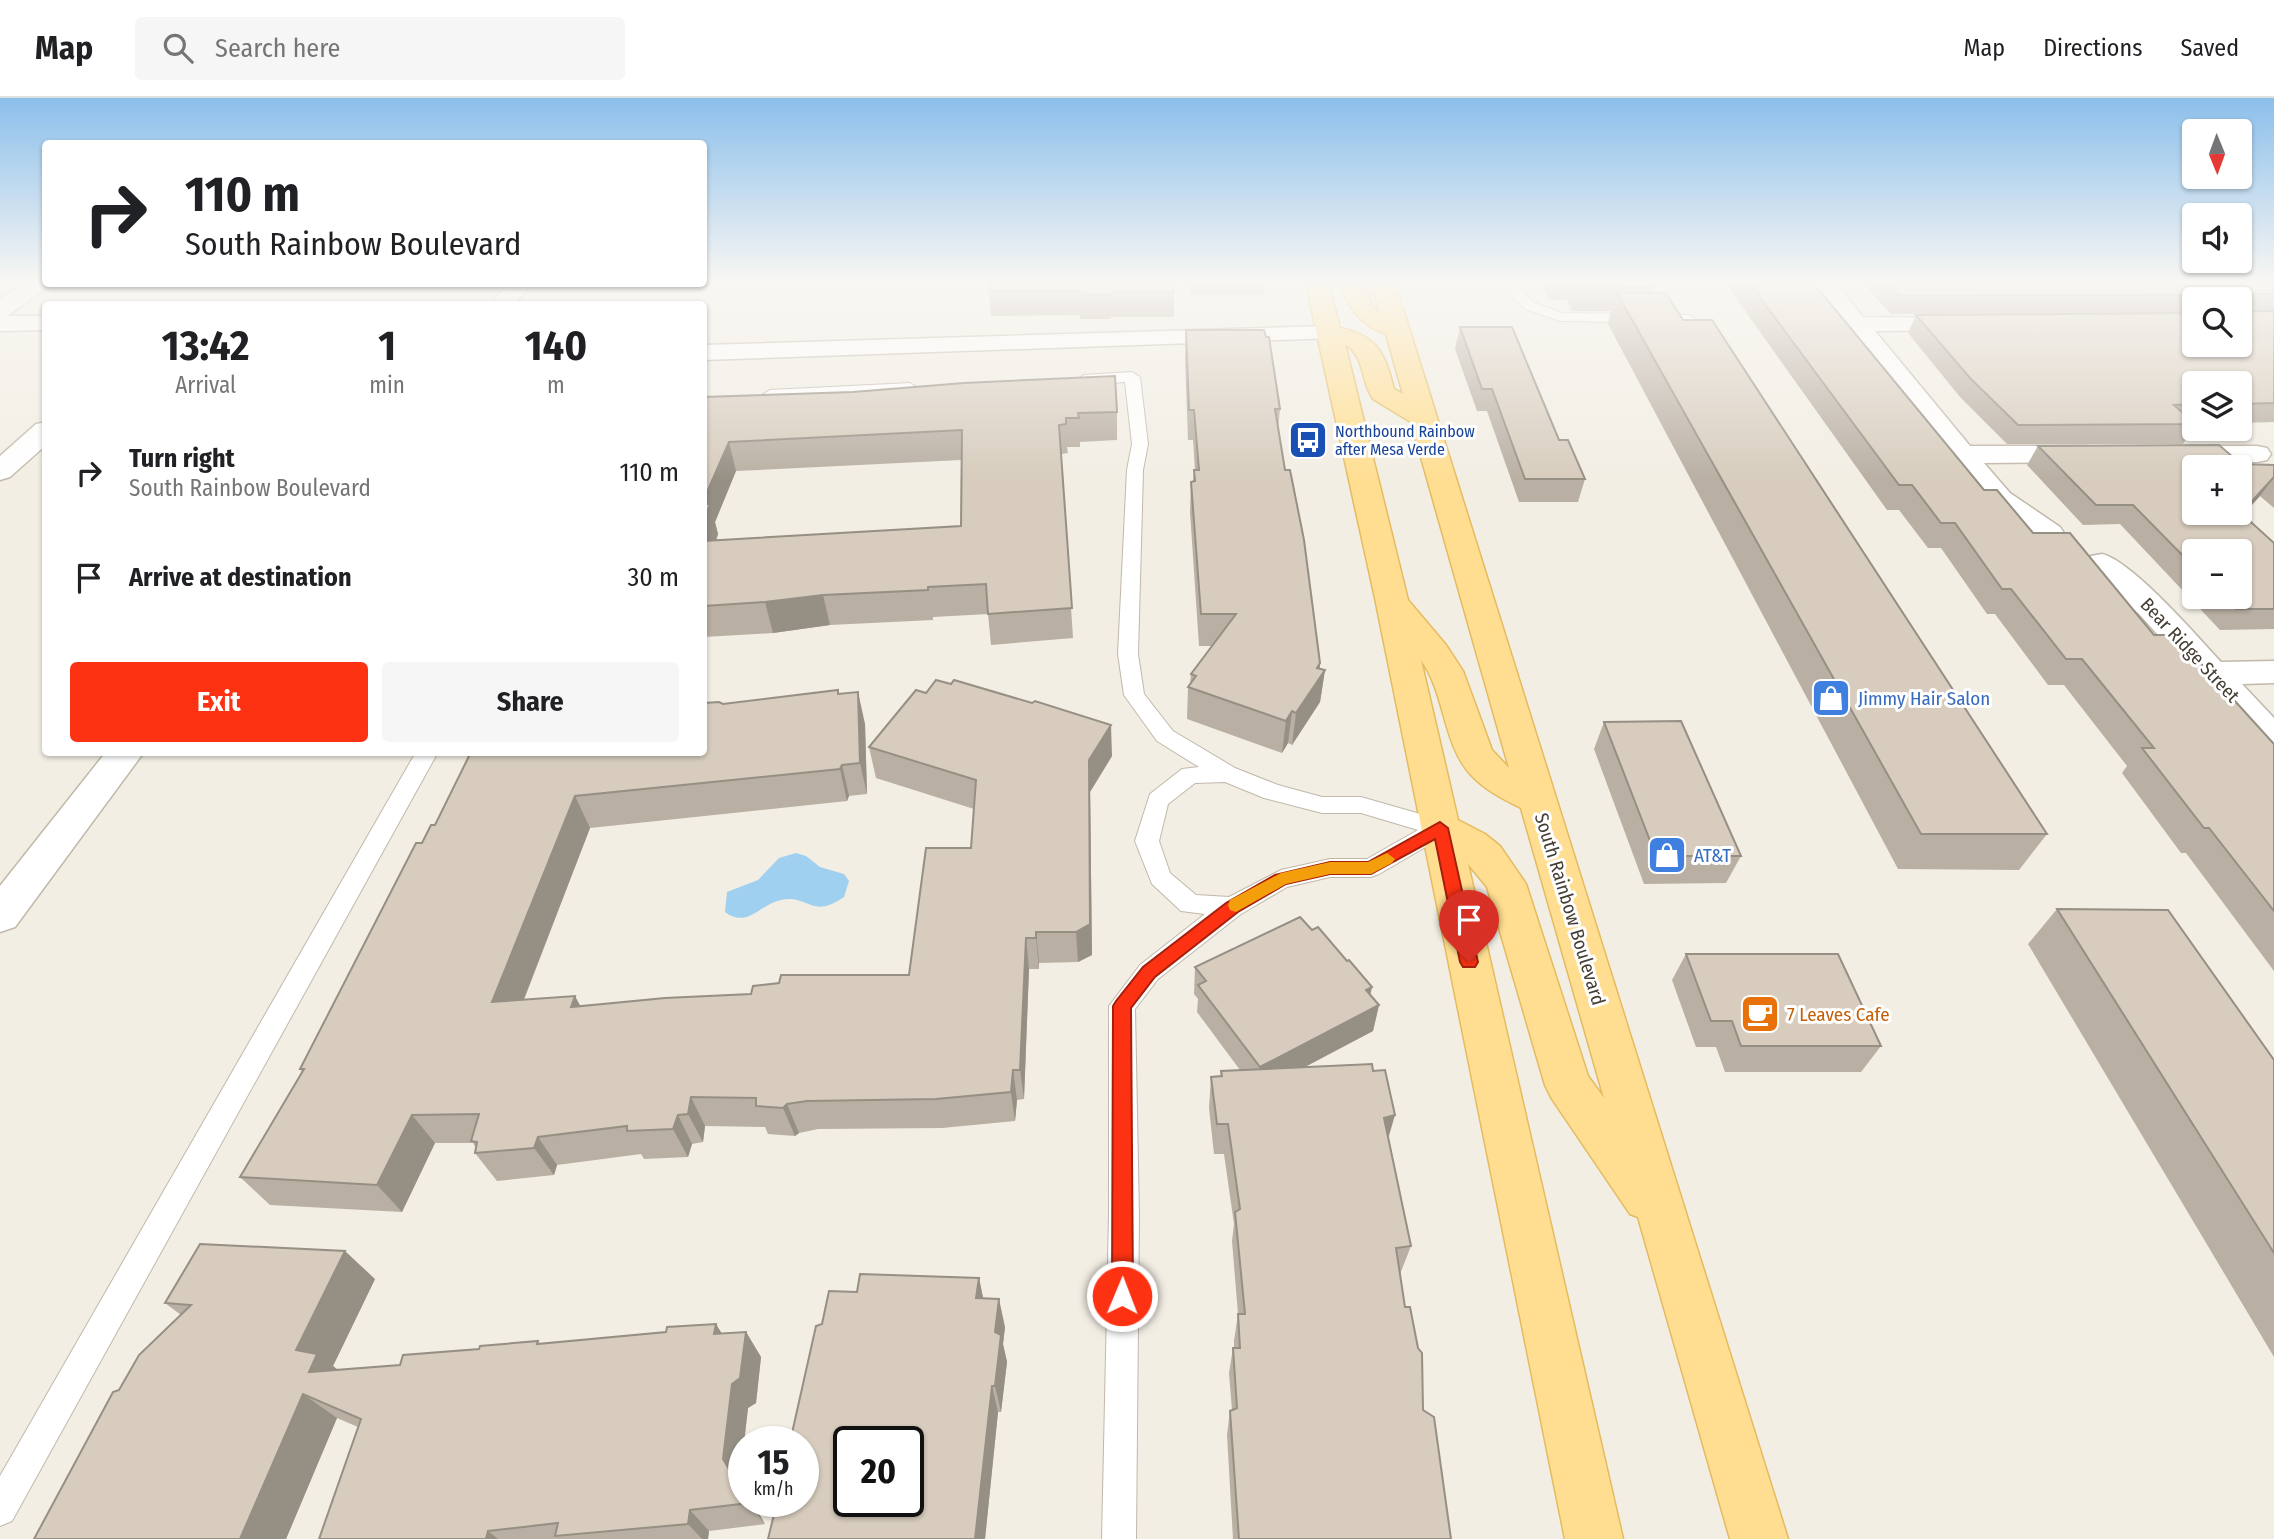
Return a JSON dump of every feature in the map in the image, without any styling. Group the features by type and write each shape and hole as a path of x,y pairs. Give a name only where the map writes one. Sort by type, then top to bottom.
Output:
{"main road":[{"path":"1332,347 1391,598 1594,1539"},
{"path":"1367,347 1372,355 1382,393 1425,419"},
{"name":"South Rainbow Boulevard","path":"1403,347 1759,1539"},
{"path":"1391,598 1450,677 1471,749 1480,765 1492,776 1537,800"},
{"path":"1440,828 1466,840 1490,858 1506,884 1568,1085 1666,1225"}],"street":[{"path":"707,354 905,347"},
{"path":"1877,347 2000,499 2049,533"},
{"path":"0,471 42,434"},
{"path":"1964,455 2257,454"},
{"name":"Bear Ridge Street","path":"2102,563 2152,608 2274,740"},
{"path":"2211,673 2274,672"},
{"path":"0,916 123,756"}],"lane":[{"path":"1063,381 1132,377 1140,444 1135,470 1128,654 1134,695 1165,736 1227,774 1272,792 1322,805 1361,805 1440,828"},
{"path":"759,396 925,388"},
{"path":"0,1509 425,756"},
{"path":"1227,774 1190,775 1158,800 1147,841 1160,878 1190,904 1232,907"},
{"path":"1119,1539 1124,1215 1122,1006 1149,972 1232,907 1281,879 1330,868 1371,868 1440,828"}],"water":[{"path":"796,853 806,856 820,867 844,874 849,881 844,897 824,906 798,900 781,900 740,918 725,912 727,892 758,880 779,858"}],"building":[{"path":"1187,347 1271,347 1280,409 1275,409 1285,470 1290,470 1304,540 1320,663 1317,668 1325,670 1296,713 1292,711 1286,721 1188,687 1196,676 1191,674 1236,614 1201,614 1191,482 1195,481 1194,470 1199,470 1194,410 1189,410"},
{"path":"1467,347 1520,347 1559,440 1568,440 1585,479 1525,479 1492,389 1482,389"},
{"path":"1647,347 1730,347 2047,834 1921,834"},
{"path":"1797,347 1866,347 1984,490 1997,490 2033,533 2070,533 2154,635 2175,635 2274,744 2274,911 2209,828 2204,828 2142,748 2154,748 2082,659 2066,659 2011,589 2002,589 1955,523 1941,523 1912,485 1899,485"},
{"path":"1944,347 2182,347 2182,357 2252,357 2252,347 2274,347 2274,403 2252,404 2252,371 2182,371 2182,405 2174,405 2182,412 2182,424 2018,425 1970,378"},
{"path":"1115,376 1117,412 1078,413 1079,418 1066,418 1066,424 1059,425 1072,608 988,614 986,584 707,606 707,541 961,526 962,430 729,442 707,492 707,397 853,392 964,383"},
{"path":"2219,445 2231,455 2182,455 2182,525 2252,523 2274,543 2274,609 2252,609 2252,539 2182,539 2182,555 2133,505 2096,505 2038,446"},
{"path":"2252,464 2274,465 2274,477 2252,501"},
{"path":"936,680 951,684 954,680 1032,703 1035,701 1111,725 1089,760 1090,924 1076,932 1036,932 1036,938 1026,938 1020,1070 1013,1070 1011,1092 936,1099 807,1101 787,1104 783,1108 756,1106 756,1098 691,1097 688,1114 678,1115 673,1129 627,1131 627,1126 538,1137 534,1148 475,1153 477,1142 471,1141 479,1114 412,1115 377,1185 240,1177 304,1069 300,1069 416,843 422,843 431,825 435,825 469,756 707,756 707,703 723,704 838,690 838,694 858,692 860,763 842,765 840,769 575,796 492,1002 575,996 571,1007 665,998 751,994 753,986 779,983 781,975 909,975 926,848 971,848 976,780 869,747 916,690 926,693"},
{"path":"1681,721 1741,856 1656,856 1604,722"},
{"path":"2057,909 2168,910 2274,1060 2274,1253"},
{"path":"1300,917 1312,930 1318,927 1347,961 1349,960 1372,987 1366,990 1379,1005 1260,1067 1198,985 1206,981 1195,967"},
{"path":"1686,954 1838,954 1881,1046 1741,1046 1732,1021 1711,1021"},
{"path":"1372,1064 1373,1071 1385,1070 1395,1115 1384,1118 1411,1246 1396,1248 1405,1307 1410,1307 1418,1348 1422,1353 1423,1410 1434,1417 1451,1539 1239,1539 1230,1411 1237,1408 1233,1348 1240,1348 1238,1314 1245,1314 1235,1212 1240,1209 1228,1124 1217,1124 1211,1077 1222,1076 1221,1071"},
{"path":"200,1244 345,1251 296,1350 317,1354 309,1372 400,1365 403,1355 479,1349 480,1346 538,1341 537,1344 666,1332 667,1327 716,1324 714,1334 746,1332 740,1378 732,1384 723,1459 728,1467 728,1505 690,1510 688,1524 555,1536 558,1523 488,1531 486,1539 319,1539 361,1419 303,1394 240,1539 34,1539 113,1392 119,1390 139,1355 191,1305 165,1303"},
{"path":"860,1274 979,1278 976,1298 999,1299 995,1332 1001,1335 995,1386 992,1386 975,1539 768,1539 773,1517 819,1517 819,1426 794,1426 816,1326 822,1324 829,1291 857,1292"}],"slow traffic":[{"path":"1236,905 1281,879 1330,868 1371,868 1387,859"}],"place":[{"name":"Northbound Rainbow after Mesa Verde","path":"1308,440"},
{"name":"Jimmy Hair Salon","path":"1831,698"},
{"name":"AT&T","path":"1667,855"},
{"name":"7 Leaves Cafe","path":"1760,1014"}],"route":[{"path":"1122,1296 1122,1006 1149,972 1232,907 1281,879 1330,868 1371,868 1440,828 1469,962"}]}
